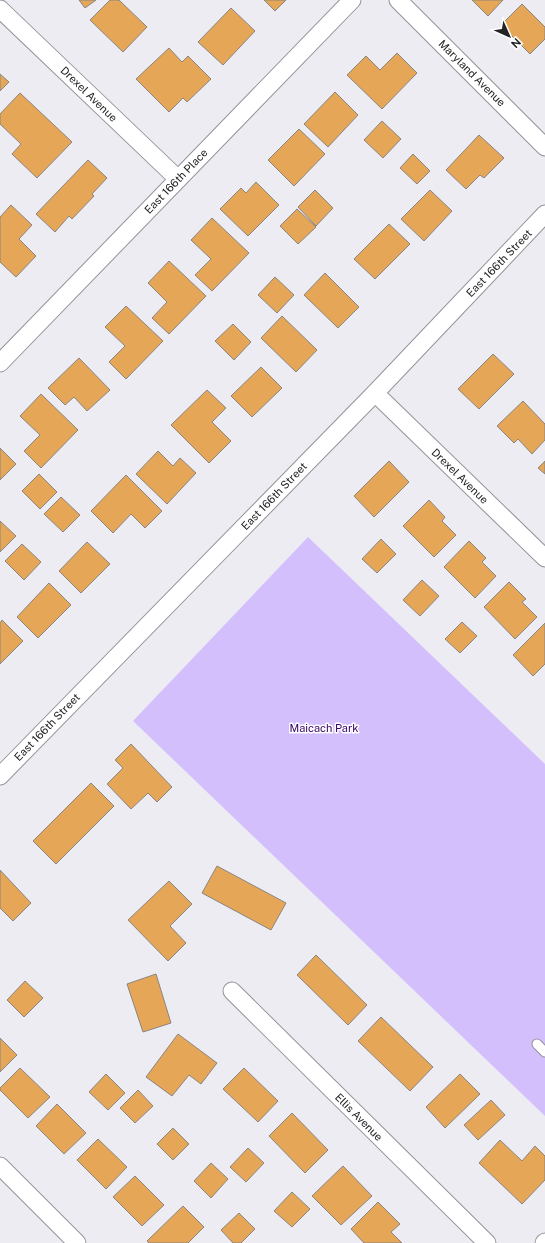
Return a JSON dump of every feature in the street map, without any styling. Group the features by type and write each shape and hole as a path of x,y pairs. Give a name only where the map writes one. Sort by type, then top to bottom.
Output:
{"street":[{"name":"East 166th Place","path":"0,362 352,0"},
{"name":"Maryland Avenue","path":"398,0 545,147"},
{"name":"Drexel Avenue","path":"0,9 178,179"},
{"name":"East 166th Street","path":"0,776 375,393 545,214"},
{"name":"Drexel Avenue","path":"375,393 545,558"},
{"name":"Ellis Avenue","path":"232,991 487,1243"},
{"path":"0,1166 77,1243"}],"lane":[{"path":"537,1044 545,1052"}],"green space":[{"name":"Maicach Park","path":"308,537 545,764 545,1116 133,721"}],"building":[{"path":"79,0 96,0 85,8"},
{"path":"110,0 119,0 147,27 123,52 90,20"},
{"path":"264,0 286,0 275,11"},
{"path":"472,0 503,0 488,16"},
{"path":"522,4 545,27 545,39 530,54 501,25"},
{"path":"231,8 255,31 223,65 198,42"},
{"path":"169,48 182,62 188,56 211,79 187,102 183,98 169,112 136,79"},
{"path":"397,53 417,73 382,109 347,75 366,56 380,70"},
{"path":"0,74 9,82 0,91"},
{"path":"335,92 358,115 328,147 304,124"},
{"path":"20,93 72,142 37,178 12,154 21,144 0,124 0,114"},
{"path":"382,121 401,139 383,158 364,140"},
{"path":"299,129 325,154 294,186 268,160"},
{"path":"479,135 504,158 484,178 480,175 466,189 446,170"},
{"path":"413,154 430,171 417,184 400,168"},
{"path":"88,160 107,178 92,194 94,196 72,219 69,216 55,232 36,214"},
{"path":"256,182 279,205 248,236 220,209 241,188 246,193"},
{"path":"315,190 333,208 316,226 298,207"},
{"path":"430,190 452,211 424,241 401,219"},
{"path":"11,205 32,225 19,239 36,256 16,277 0,262 0,217"},
{"path":"297,209 316,227 298,244 280,226"},
{"path":"212,218 249,253 212,291 195,275 211,259 191,240"},
{"path":"389,224 410,244 375,279 354,259"},
{"path":"169,261 206,296 169,334 152,318 167,302 148,283"},
{"path":"325,273 359,307 338,328 304,295"},
{"path":"275,277 294,295 277,313 258,295"},
{"path":"126,306 163,341 126,379 109,362 125,346 105,327"},
{"path":"282,316 317,350 296,372 261,338"},
{"path":"233,324 251,342 234,360 215,341"},
{"path":"493,354 514,374 479,409 458,389"},
{"path":"79,358 110,390 87,411 74,397 65,405 48,388"},
{"path":"261,367 282,388 252,417 231,396"},
{"path":"207,390 226,408 212,422 231,441 209,463 171,425"},
{"path":"41,394 78,430 41,468 24,451 40,435 20,416"},
{"path":"523,401 545,424 545,440 532,454 518,439 514,443 497,426"},
{"path":"0,448 16,464 0,480"},
{"path":"158,451 173,466 180,458 196,473 167,504 136,474"},
{"path":"389,461 409,482 374,517 354,496"},
{"path":"545,461 545,474 538,468"},
{"path":"39,474 57,492 40,509 22,491"},
{"path":"126,475 162,511 145,528 131,514 113,533 91,511"},
{"path":"61,497 80,515 63,532 44,514"},
{"path":"429,500 445,517 442,521 456,535 434,557 403,526"},
{"path":"0,521 16,536 0,552"},
{"path":"381,539 396,554 377,573 362,559"},
{"path":"469,541 486,558 482,562 496,576 475,598 444,567"},
{"path":"87,542 110,564 81,593 59,571"},
{"path":"22,544 41,562 24,580 5,561"},
{"path":"422,580 439,596 420,616 403,600"},
{"path":"509,582 526,599 522,602 537,617 515,639 484,607"},
{"path":"49,583 71,605 38,638 17,617"},
{"path":"2,620 23,641 0,664 0,623"},
{"path":"462,622 477,636 460,653 445,639"},
{"path":"545,623 545,664 533,676 513,655"},
{"path":"131,744 172,787 157,802 148,793 131,809 107,784 123,768 115,760"},
{"path":"91,783 114,806 56,864 33,841"},
{"path":"217,866 286,903 271,930 202,893"},
{"path":"0,870 31,903 13,921 0,908"},
{"path":"169,881 192,904 170,926 186,943 168,961 128,920"},
{"path":"316,955 367,1005 348,1025 297,975"},
{"path":"156,974 171,1023 143,1032 127,984"},
{"path":"25,981 43,998 24,1017 7,1000"},
{"path":"381,1017 433,1067 410,1091 358,1041"},
{"path":"178,1034 217,1063 201,1084 189,1075 172,1096 146,1077"},
{"path":"0,1038 17,1055 0,1072"},
{"path":"20,1068 50,1097 28,1118 0,1090 0,1088"},
{"path":"244,1068 278,1101 258,1122 223,1089"},
{"path":"106,1074 125,1093 108,1110 89,1092"},
{"path":"460,1074 480,1094 445,1128 426,1107"},
{"path":"138,1090 153,1106 135,1123 120,1108"},
{"path":"491,1100 505,1115 478,1140 464,1125"},
{"path":"57,1104 86,1133 64,1154 36,1126"},
{"path":"292,1113 328,1150 305,1173 269,1136"},
{"path":"173,1128 189,1144 173,1160 157,1144"},
{"path":"98,1139 127,1167 106,1189 77,1160"},
{"path":"500,1140 522,1161 535,1146 545,1156 545,1180 522,1204 479,1163"},
{"path":"248,1148 264,1163 246,1182 230,1167"},
{"path":"211,1163 228,1179 211,1198 194,1181"},
{"path":"343,1166 372,1196 341,1225 312,1196"},
{"path":"135,1176 164,1205 142,1226 113,1197"},
{"path":"292,1192 310,1209 292,1227 274,1211"},
{"path":"378,1202 400,1224 391,1232 402,1243 364,1243 351,1229"},
{"path":"183,1206 204,1227 188,1243 149,1243 147,1241"},
{"path":"239,1213 255,1229 241,1243 233,1243 221,1230"}]}
